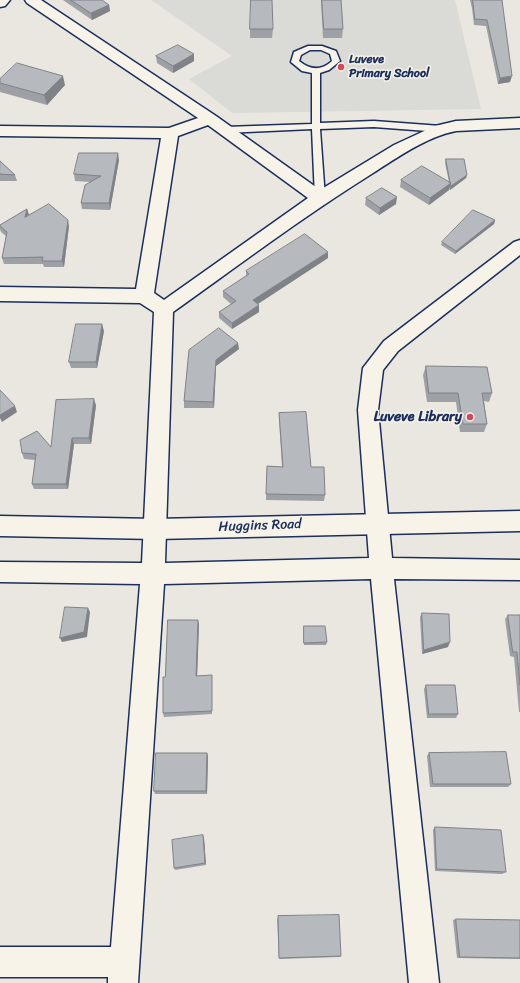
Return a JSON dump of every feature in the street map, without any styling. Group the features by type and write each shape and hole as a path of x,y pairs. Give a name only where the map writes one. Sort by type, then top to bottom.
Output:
{"street":[{"path":"0,3 3,0"},
{"path":"32,0 210,119 320,198"},
{"path":"0,131 170,133 210,119"},
{"path":"164,309 320,198 400,149 440,129 456,126 520,123"},
{"path":"144,296 170,133"},
{"path":"424,983 377,523 368,410 373,368 391,346 520,246"},
{"path":"0,294 144,296 164,309"},
{"path":"0,962 124,973 156,529 164,309"},
{"name":"Huggins Road","path":"0,526 156,529 520,521"},
{"path":"0,572 153,574 382,568 520,570"}],"lane":[{"path":"308,48 322,48 333,53 336,61 330,68 316,72 302,69 295,62 297,54 308,48"},
{"path":"316,72 316,127 320,198"},
{"path":"225,130 374,124 440,129"}],"shaded area":[{"name":"Luveve Primary School","path":"151,0 455,0 481,109 232,113 189,79 232,56"}],"building":[{"path":"71,0 102,0 109,5 91,13"},
{"path":"251,0 272,0 273,29 250,29"},
{"path":"322,0 341,0 343,29 324,29"},
{"path":"473,0 502,0 512,76 500,78 487,20 475,19"},
{"path":"178,45 194,54 173,66 156,56"},
{"path":"17,63 63,76 44,95 0,83 0,79"},
{"path":"79,153 118,153 109,203 81,203 85,185 101,176 74,174"},
{"path":"446,159 464,159 467,175 451,186"},
{"path":"0,161 15,175 0,174"},
{"path":"422,166 451,183 430,198 401,180"},
{"path":"382,188 397,197 380,208 366,198"},
{"path":"49,204 68,220 62,261 42,261 43,257 2,258 7,232 0,225 27,209 25,217"},
{"path":"473,210 495,220 456,251 442,242"},
{"path":"305,234 328,252 253,300 259,305 232,323 219,312 236,301 223,291 249,274 246,271"},
{"path":"76,324 102,324 96,362 69,362"},
{"path":"219,328 238,343 216,360 213,402 184,401 189,350"},
{"name":"Luveve Library","path":"426,366 487,367 492,393 482,393 487,424 463,424 458,393 429,393"},
{"path":"0,390 15,406 0,415"},
{"path":"94,399 89,438 72,438 66,484 32,484 36,454 22,453 20,440 37,431 51,447 56,400"},
{"path":"306,412 311,467 324,467 325,495 266,494 267,466 283,467 279,413"},
{"path":"65,607 88,608 84,632 60,638"},
{"path":"422,613 449,614 450,642 424,650"},
{"path":"508,615 520,615 520,685 517,652 513,652"},
{"path":"168,620 198,620 196,676 212,675 212,711 163,713 163,677 165,677"},
{"path":"304,626 325,626 327,642 304,643"},
{"path":"426,685 455,685 458,714 429,714"},
{"path":"506,752 511,784 433,784 429,753"},
{"path":"156,753 207,753 206,791 154,791"},
{"path":"435,827 501,830 506,872 437,869"},
{"path":"203,835 205,863 174,868 172,840"},
{"path":"339,915 341,956 279,958 278,916"},
{"path":"456,919 520,920 520,958 460,957"}],"place":[{"name":"Luveve Primary School","path":"341,67"},
{"name":"Luveve Library","path":"470,417"}]}
